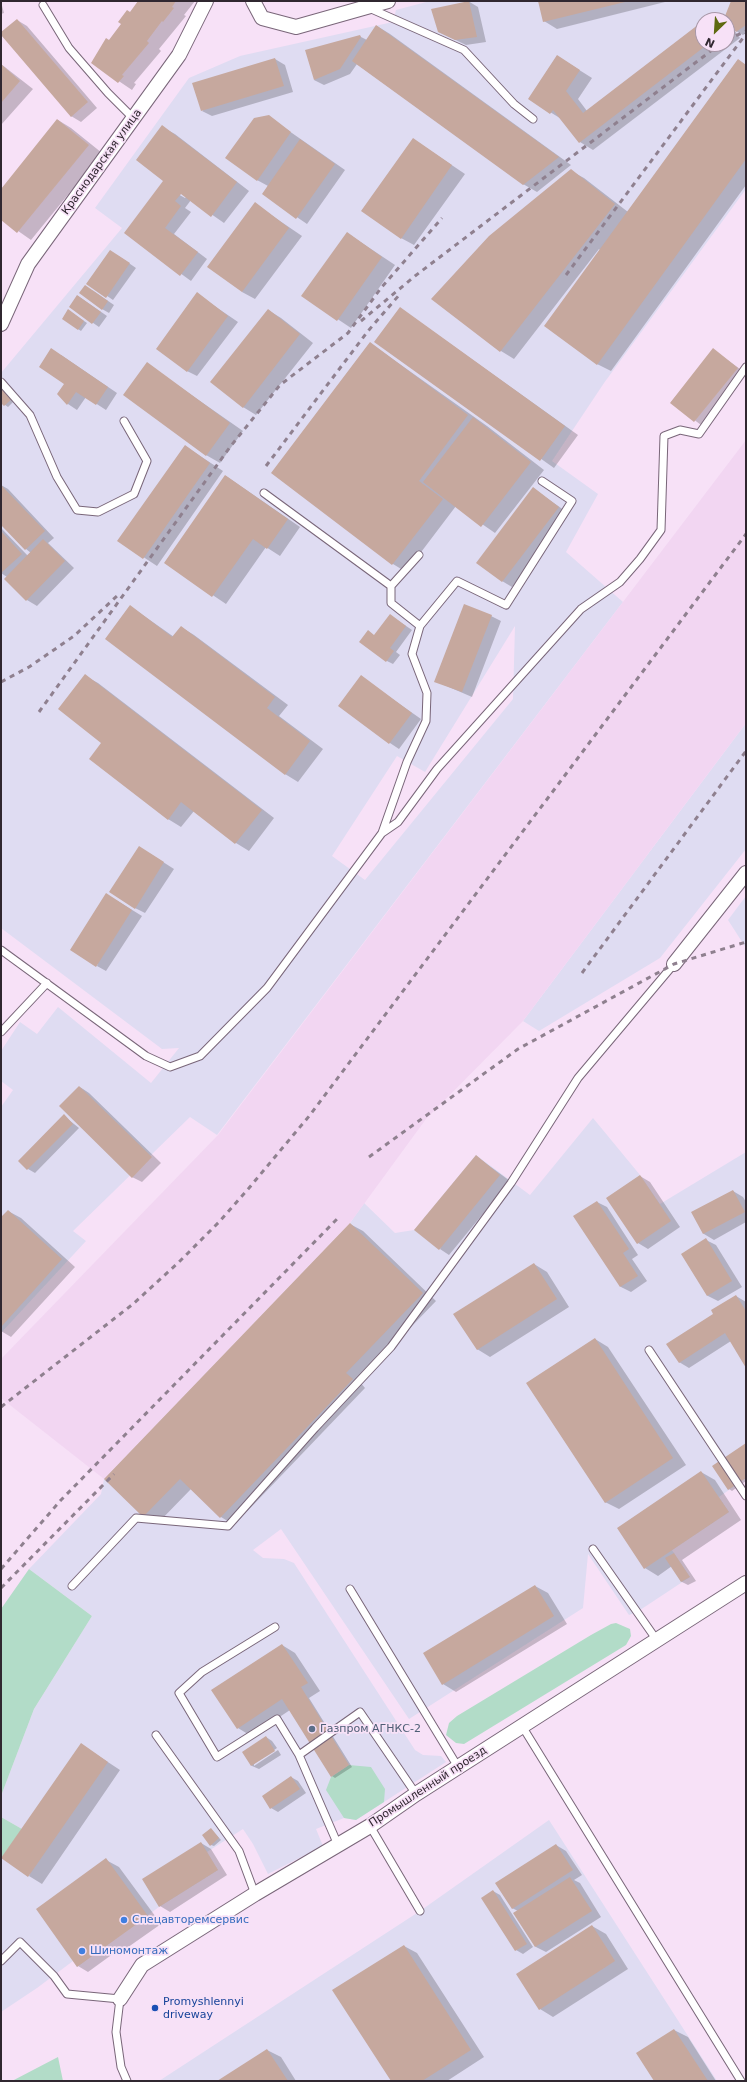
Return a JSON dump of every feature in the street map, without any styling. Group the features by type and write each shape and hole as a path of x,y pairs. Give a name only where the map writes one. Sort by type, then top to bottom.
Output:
{"street":[{"name":"Краснодарская улица","path":"1,324 28,264 179,55 206,1"},
{"path":"253,1 262,18 296,27 388,1"},
{"path":"674,964 746,874"},
{"name":"Промышленный проезд","path":"120,1999 142,1965 255,1894 370,1826 416,1794 656,1639 746,1583"}],"lane":[{"path":"43,5 69,48 108,93 133,118"},
{"path":"367,7 464,50 514,104 533,119"},
{"path":"382,833 398,822 437,769 581,609 620,582 640,559 661,530 664,436 680,430 699,434 746,366"},
{"path":"1,382 30,415 57,476 77,510 98,512 134,494 147,461 124,421"},
{"path":"1,950 146,1056 170,1067 200,1056 267,988 382,833 407,762 426,721 427,693 412,654 420,626 457,581 506,605 572,500 542,481"},
{"path":"264,494 391,586"},
{"path":"419,555 391,586 391,603 420,626"},
{"path":"72,1586 136,1518 228,1526 315,1428 391,1347 511,1183 578,1078 674,964"},
{"path":"1,1032 47,983"},
{"path":"649,1350 746,1496"},
{"path":"593,1549 656,1639"},
{"path":"350,1589 458,1767"},
{"path":"275,1628 202,1672 179,1693 217,1757 277,1719 299,1755 338,1845"},
{"path":"299,1755 360,1712 416,1794"},
{"path":"522,1726 741,2081"},
{"path":"156,1735 239,1851 255,1894"},
{"path":"370,1826 420,1911"},
{"path":"1,1961 20,1942 54,1976 67,1994 120,1999 116,2032 121,2067 127,2081"}],"shaded area":[{"path":"430,1 746,1 746,189 604,383 552,461 598,494 566,552 623,602 217,1135 190,1117 73,1231 86,1241 1,1333 1,1107 13,1090 1,1081 1,1051 20,1022 37,1034 58,1007 151,1083 179,1048 162,1049 1,928 1,373 122,228 95,208 189,78 240,56 393,22 396,10","holes":["515,626 513,699 365,880 332,856 397,756 425,772"]},
{"path":"746,440 746,723 523,1021 426,1119 350,1223 104,1479 1,1398 1,1359 218,1135"},
{"path":"746,723 746,849 660,958 539,1031 523,1021"},
{"path":"746,896 746,948 728,920"},
{"path":"593,1118 640,1175 660,1204 746,1152 746,1478 719,1497 729,1512 672,1550 690,1577 637,1612 629,1615 588,1554 583,1608 409,1719 281,1529 253,1550 263,1558 284,1559 294,1563 415,1750 423,1755 441,1756 446,1762 356,1820 344,1818 316,1829 323,1846 268,1874 253,1844 243,1829 207,1852 218,1870 159,1907 77,1967 73,1961 37,1988 1,2012 1,1859 22,1829 1,1817 1,1796 34,1709 92,1616 29,1569 101,1494 104,1479 350,1223 364,1203 395,1233 414,1230 476,1155 530,1195"},
{"path":"549,1820 717,2081 159,2081 420,1911"}],"green space":[{"path":"29,1569 92,1616 34,1709 1,1796 1,1609"},
{"path":"616,1623 630,1629 631,1636 626,1645 464,1744 456,1743 446,1735 449,1723 457,1716 591,1635 611,1624"},
{"path":"349,1765 371,1767 385,1789 384,1802 356,1820 344,1818 326,1790 331,1777"},
{"path":"1,1817 22,1829 1,1859"},
{"path":"58,2057 63,2081 12,2081"}],"building":[{"path":"138,1 176,1 172,7 174,8 147,41 149,43 122,75 124,76 118,83 91,63 106,38 109,40 121,24 118,22 127,10 130,12"},
{"path":"469,1 477,37 455,40 438,32 431,9"},
{"path":"538,1 625,1 625,2 543,22"},
{"path":"731,1 746,1 746,25 736,32 735,12 727,12"},
{"path":"17,19 88,102 71,117 1,35 1,32"},
{"path":"376,25 559,157 523,185 352,61"},
{"path":"695,27 695,52 698,52 579,143 553,110 550,114 528,99 557,55 580,70 566,91 583,113"},
{"path":"360,35 361,37 340,69 314,80 305,50"},
{"path":"275,58 284,86 201,111 192,83"},
{"path":"738,59 746,65 746,159 597,365 544,326"},
{"path":"1,64 20,81 1,103"},
{"path":"269,115 291,132 257,181 225,158 254,118"},
{"path":"57,119 89,145 17,233 1,220 1,189"},
{"path":"162,125 237,182 211,217 181,194 175,201 181,206 165,228 198,252 180,276 124,233 163,181 136,160"},
{"path":"413,138 452,165 401,239 361,211"},
{"path":"300,139 335,164 296,219 262,194"},
{"path":"571,169 615,204 500,352 431,299 489,236"},
{"path":"255,202 289,228 242,292 207,267"},
{"path":"347,232 382,257 337,321 301,296"},
{"path":"110,250 130,263 106,298 86,284"},
{"path":"85,285 108,301 102,310 79,293"},
{"path":"197,292 228,316 187,372 156,349"},
{"path":"77,295 101,312 92,324 69,307"},
{"path":"400,307 565,426 540,461 374,342"},
{"path":"68,309 84,321 78,330 62,319"},
{"path":"268,309 300,334 243,408 210,382"},
{"path":"370,342 468,415 419,481 443,499 392,565 271,473"},
{"path":"51,348 108,387 96,405 76,392 67,405 57,394 64,384 39,367"},
{"path":"713,348 738,368 694,422 670,403"},
{"path":"147,362 230,423 206,456 123,395"},
{"path":"4,388 13,398 4,406 1,403 1,390"},
{"path":"473,417 531,462 481,527 423,482"},
{"path":"185,445 210,463 143,559 117,541"},
{"path":"225,475 288,519 267,549 253,539 212,597 164,563"},
{"path":"1,485 45,531 25,550 1,525"},
{"path":"533,487 559,507 502,582 476,563"},
{"path":"1,531 22,554 1,573"},
{"path":"43,539 65,561 26,601 4,579"},
{"path":"464,604 492,615 462,692 434,682"},
{"path":"130,605 172,637 181,626 275,697 267,708 310,741 285,775 105,639"},
{"path":"390,614 406,626 390,648 394,651 386,662 359,642 368,630 374,635"},
{"path":"85,674 262,810 235,844 181,802 168,820 89,759 101,743 58,709"},
{"path":"361,675 412,713 389,744 338,706"},
{"path":"139,846 164,862 135,909 109,892"},
{"path":"106,893 132,910 96,967 70,950"},
{"path":"79,1086 152,1157 132,1178 59,1106"},
{"path":"64,1114 73,1124 27,1170 18,1161"},
{"path":"476,1155 500,1175 439,1250 414,1230"},
{"path":"640,1175 671,1221 637,1244 606,1198"},
{"path":"733,1190 745,1212 703,1234 691,1212"},
{"path":"597,1201 629,1249 623,1253 638,1276 620,1287 573,1216"},
{"path":"8,1210 62,1259 1,1327 1,1217"},
{"path":"350,1223 423,1293 346,1373 353,1379 220,1518 180,1479 143,1517 104,1479"},
{"path":"706,1238 732,1281 707,1296 681,1254"},
{"path":"534,1263 557,1299 477,1350 453,1314"},
{"path":"736,1295 746,1311 746,1368 725,1333 679,1363 666,1344 713,1314 711,1310"},
{"path":"595,1338 673,1458 605,1503 526,1383"},
{"path":"746,1443 746,1478 728,1490 712,1466"},
{"path":"701,1471 729,1512 644,1569 617,1528"},
{"path":"674,1553 690,1577 681,1582 665,1558"},
{"path":"535,1585 554,1616 442,1685 423,1653"},
{"path":"282,1644 308,1683 301,1687 349,1765 331,1777 282,1699 237,1729 211,1690"},
{"path":"266,1736 275,1751 251,1766 242,1752"},
{"path":"81,1743 108,1762 28,1877 1,1858"},
{"path":"291,1776 300,1789 270,1809 262,1796"},
{"path":"211,1828 219,1838 210,1846 202,1835"},
{"path":"201,1842 218,1870 159,1907 142,1879"},
{"path":"556,1844 573,1870 512,1909 495,1883"},
{"path":"106,1858 148,1916 77,1967 36,1909"},
{"path":"570,1877 592,1911 535,1947 513,1913"},
{"path":"493,1890 527,1944 515,1951 481,1898"},
{"path":"592,1925 615,1961 539,2010 516,1974"},
{"path":"404,1945 471,2050 422,2081 391,2081 332,1990"},
{"path":"674,2029 708,2081 654,2081 636,2053"},
{"path":"267,2049 288,2081 217,2081"}],"railway":[{"path":"735,36 746,31"},
{"path":"566,275 746,34"},
{"path":"361,321 415,276 709,52"},
{"path":"39,712 230,447 280,385 348,333 381,288 442,218"},
{"path":"266,466 368,331 400,294"},
{"path":"1,1407 133,1304 179,1262 219,1222 249,1188 310,1115 746,534"},
{"path":"1,682 29,667 74,636 118,595"},
{"path":"582,973 746,751"},
{"path":"369,1157 518,1049 674,964 746,942"},
{"path":"1,1569 61,1500 340,1216"},
{"path":"1,1588 114,1474"}],"place":[{"name":"Газпром АГНКС-2","path":"312,1729"},
{"name":"Спецавторемсервис","path":"124,1920"},
{"name":"Шиномонтаж","path":"82,1951"},
{"name":"Promyshlennyi driveway","path":"155,2008"}]}
